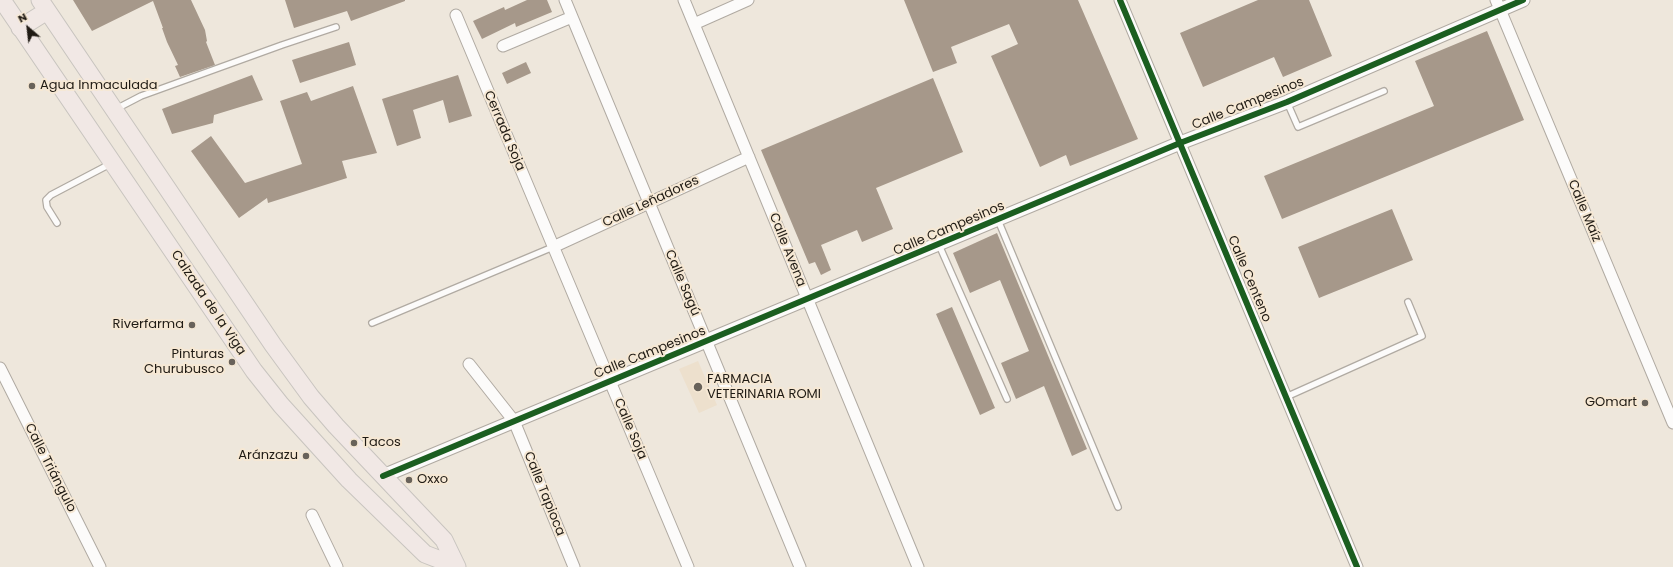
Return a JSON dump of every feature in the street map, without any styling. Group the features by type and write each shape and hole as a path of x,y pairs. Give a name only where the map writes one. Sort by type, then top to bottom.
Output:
{"main road":[{"name":"Calzada de la Viga","path":"2,0 254,371 281,406 349,480 425,554 456,566"},
{"name":"Calzada de la Viga","path":"44,6 273,346 311,397 336,426 444,540 456,566"},
{"path":"20,28 44,6"}],"street":[{"name":"Calle Sagú","path":"564,0 800,567"},
{"name":"Calle Avena","path":"684,0 918,567"},
{"path":"694,24 748,0"},
{"name":"Calle Centeno","path":"1120,0 1357,567"},
{"name":"Calle Campesinos","path":"384,476 808,300 1180,143 1287,102 1498,5 1523,0"},
{"name":"Calle Maíz","path":"1498,5 1673,423"},
{"name":"Cerrada Soja","path":"456,15 553,247"},
{"path":"503,46 572,17"},
{"name":"Calle Leñadores","path":"553,247 749,157"},
{"name":"Calle Soja","path":"553,247 688,567"},
{"name":"Calle Tapioca","path":"469,364 514,421 574,567"},
{"name":"Calle Triángulo","path":"0,368 100,567"},
{"path":"312,516 337,567"}],"lane":[{"path":"114,109 141,96 336,27"},
{"path":"1287,102 1298,127 1384,91"},
{"path":"57,223 47,206 46,200 51,195 112,163"},
{"path":"998,220 1118,507"},
{"path":"939,245 1007,399"},
{"path":"372,323 553,247"},
{"path":"1286,397 1422,336 1408,302"}],"shaded area":[{"name":"FARMACIA VETERINARIA ROMI","path":"698,361 717,405 699,413 679,369"}],"building":[{"path":"73,0 191,0 205,30 206,42 215,65 180,77 175,66 178,65 167,42 153,1 92,31"},
{"path":"285,0 405,1 351,21 347,11 294,28"},
{"path":"527,0 547,0 552,12 516,27 515,23 482,39 473,21 504,7 505,10"},
{"path":"904,0 1078,0 1138,139 1070,166 1066,155 1040,167 991,56 1018,44 1009,24 951,47 957,63 933,72"},
{"path":"1258,0 1309,0 1332,56 1283,77 1274,57 1203,87 1180,33"},
{"path":"1487,31 1524,120 1282,219 1264,176 1434,106 1415,61"},
{"path":"349,42 356,65 300,83 292,60"},
{"path":"526,62 531,73 507,84 502,73"},
{"path":"252,75 263,100 214,115 213,123 172,134 162,109"},
{"path":"458,75 472,116 449,123 443,100 413,110 421,138 397,146 382,99"},
{"path":"933,78 963,152 876,188 893,229 862,242 857,230 821,245 831,270 821,275 815,262 809,264 761,150"},
{"path":"353,86 377,153 342,161 347,178 268,203 267,198 239,218 191,151 211,136 245,183 302,164 280,101 307,92 311,101"},
{"path":"1392,209 1413,260 1319,298 1298,247"},
{"path":"997,233 1087,449 1072,456 1044,386 1016,399 1001,363 1029,351 1000,280 970,293 953,253"},
{"path":"952,307 995,408 980,415 936,314"}],"cycle path":[{"path":"1120,0 1357,567"},
{"path":"383,476 1180,143 1287,102 1523,0"}],"place":[{"name":"Agua Inmaculada","path":"32,86"},
{"name":"Riverfarma","path":"192,325"},
{"name":"Pinturas Churubusco","path":"232,362"},
{"name":"FARMACIA VETERINARIA ROMI","path":"698,387"},
{"name":"GOmart","path":"1645,403"},
{"name":"Tacos","path":"354,443"},
{"name":"Aránzazu","path":"306,456"},
{"name":"Oxxo","path":"409,480"}]}
